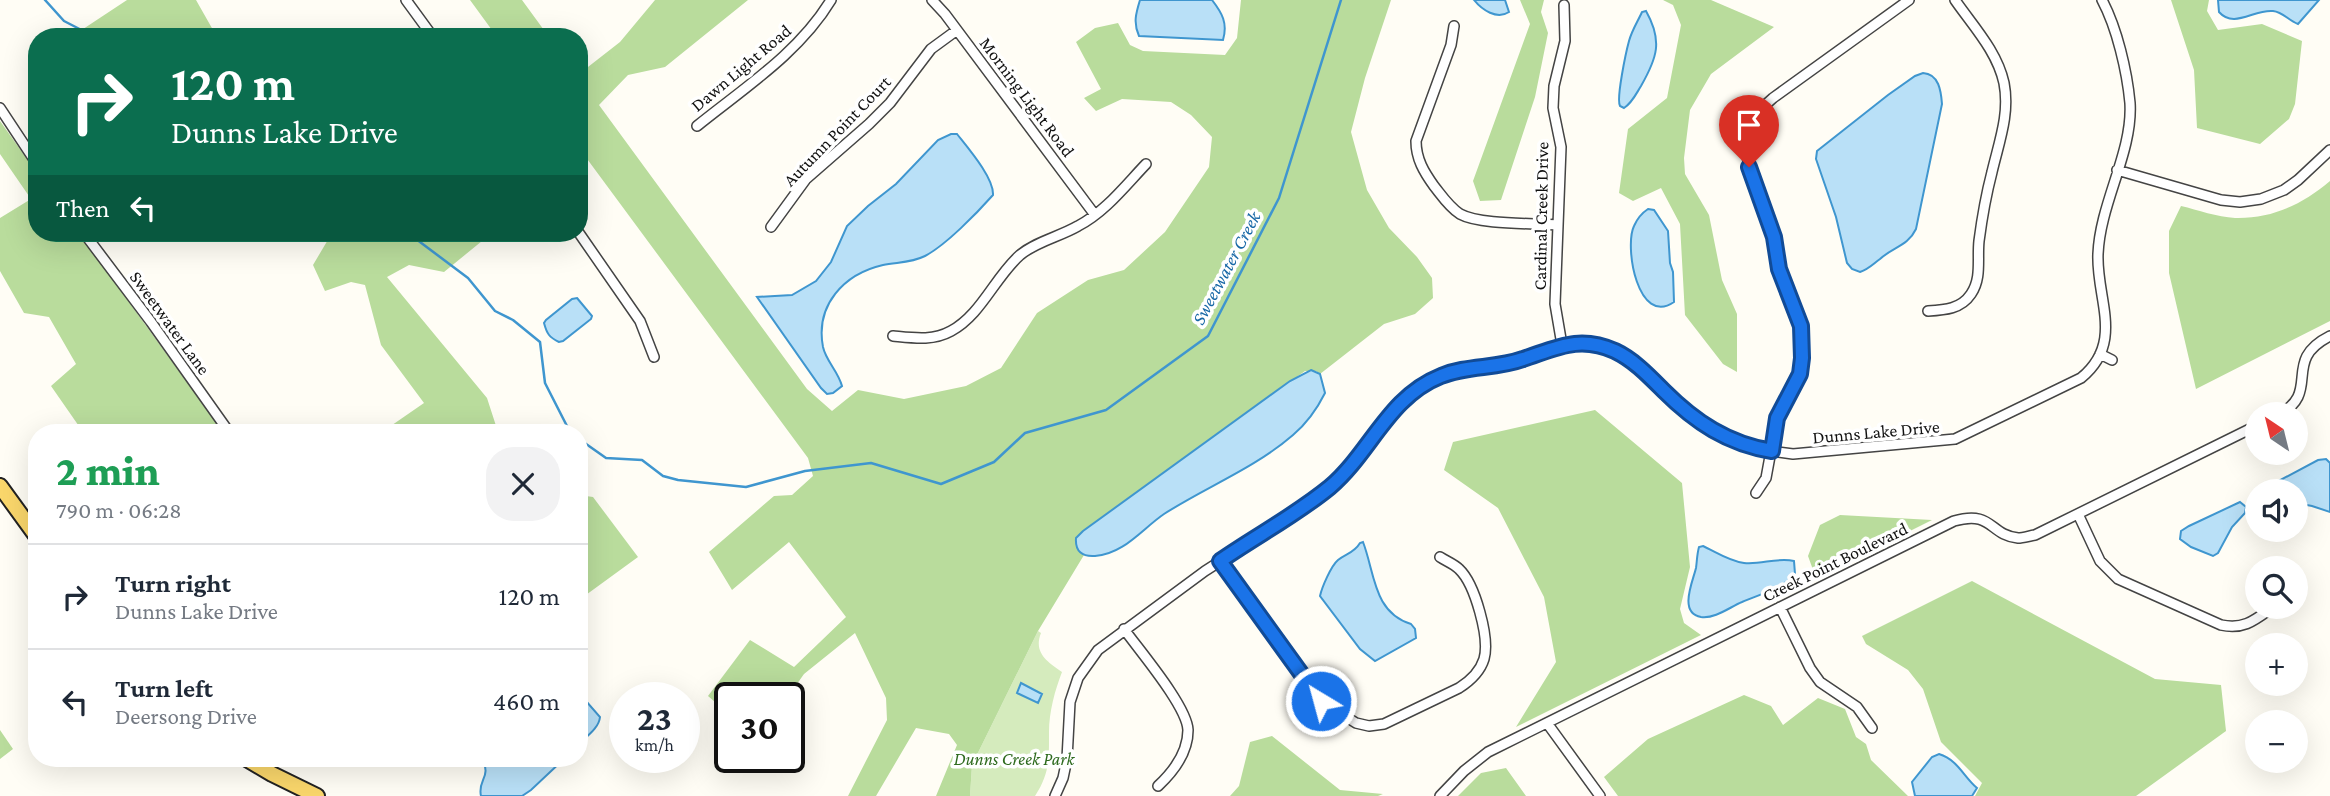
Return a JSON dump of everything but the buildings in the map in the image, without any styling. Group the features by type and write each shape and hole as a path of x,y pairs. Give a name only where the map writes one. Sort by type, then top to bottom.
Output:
{"main road":[{"path":"0,486 28,525"},
{"path":"262,767 317,796"}],"street":[{"path":"406,0 426,28"},
{"name":"Dawn Light Road","path":"697,126 789,51 810,30 831,0"},
{"name":"Morning Light Road","path":"932,0 1095,215"},
{"path":"1756,493 1766,478 1777,418 1800,374 1802,358 1801,326 1779,269 1774,237 1749,167 1746,149 1749,133 1763,107 1773,98 1909,0"},
{"path":"1928,311 1951,309 1962,303 1971,295 1977,283 1984,206 2006,118 2007,100 1998,65 1988,46 1955,0"},
{"path":"2102,0 2115,29 2130,103 2126,135 2100,231 2097,255 2106,315 2106,335 2100,354 2112,360"},
{"name":"Cardinal Creek Drive","path":"1562,345 1555,304 1561,147 1553,108 1553,86 1565,41 1564,5"},
{"path":"1454,26 1451,46 1416,141 1420,164 1449,205 1474,220 1558,225"},
{"name":"Autumn Point Court","path":"771,227 806,178 869,124 890,103 931,49 957,30"},
{"path":"0,108 28,150"},
{"path":"2117,170 2221,201 2240,202 2261,200 2284,190 2330,150"},
{"path":"893,336 929,338 951,331 965,322 995,282 1021,254 1095,215 1146,164"},
{"name":"Sweetwater Lane","path":"91,242 223,424"},
{"path":"585,242 640,321 654,358"},
{"path":"2295,402 2300,396 2304,358 2311,348 2330,336"},
{"name":"Dunns Lake Drive","path":"1055,796 1067,759 1070,702 1078,678 1098,650 1220,561 1277,525 1342,476 1366,448 1388,415 1403,400 1421,387 1457,370 1505,365 1562,345 1598,345 1632,360 1679,406 1718,434 1738,444 1772,451 1811,454 1955,439 2081,378 2100,354"},
{"name":"Creek Point Boulevard","path":"1440,796 1464,771 1488,752 1954,521 1966,517 1981,518 2007,535 2019,538 2035,535 2245,431"},
{"path":"2078,514 2100,561 2118,579 2221,625 2242,627 2256,619"},
{"path":"1220,561 1321,701 1356,723 1368,726 1384,724 1459,688 1478,671 1484,659 1485,645 1478,603 1460,569 1440,557"},
{"path":"1780,607 1810,668 1820,682 1857,706 1872,727"},
{"path":"1124,629 1176,702 1188,730 1185,746 1173,771 1158,786"},
{"path":"1547,723 1600,796"}],"green space":[{"path":"127,0 196,0 212,28 85,28"},
{"path":"470,0 522,0 542,28 490,28"},
{"path":"655,0 748,0 665,67 628,75 599,105 807,389 832,411 858,390 904,399 966,386 1001,368 1037,313 1088,280 1124,270 1165,232 1209,167 1212,137 1191,115 1171,102 1122,99 1096,111 1084,98 1101,89 1076,42 1095,28 1118,23 1130,45 1143,51 1225,55 1237,38 1241,0 1391,0 1365,78 1351,132 1367,190 1389,228 1417,257 1432,278 1433,298 1415,314 1384,324 1320,374 1316,371 1305,371 1076,538 1079,551 1084,555 1038,631 972,765 970,796 936,796 957,745 949,734 916,728 876,796 848,796 887,720 886,698 855,633 804,674 798,682 718,682 750,640 794,667 846,617 789,542 732,590 709,552 774,496 792,495 813,476 808,458 588,160 588,67 620,42"},
{"path":"1520,0 1544,0 1541,12 1548,33 1535,97 1501,200 1480,201 1473,181 1530,24"},
{"path":"1663,0 1711,0 1774,27 1711,74 1690,110 1684,158 1685,174 1709,215 1722,280 1737,314 1737,372 1723,364 1685,315 1680,224 1661,188 1633,201 1619,193 1628,129 1667,98 1681,25 1673,5"},
{"path":"2171,0 2209,0 2207,11 2218,30 2262,24 2302,41 2295,104 2289,119 2260,144 2197,128 2194,70"},
{"path":"0,121 28,160 28,195 0,154"},
{"path":"2330,181 2330,321 2196,389 2169,273 2169,231 2181,206 2235,218 2262,216 2298,203"},
{"path":"28,201 28,242 86,242 217,424 77,424 51,386 76,364 49,317 24,313 0,271 0,218"},
{"path":"327,242 481,242 444,272 409,265 387,277 487,398 495,424 394,424 424,403 381,345 365,285 351,282 325,291 313,265"},
{"path":"1595,410 1682,483 1690,567 1680,609 1684,623 1701,635 1516,727 1556,662 1544,597 1498,508 1444,470 1453,442"},
{"path":"588,496 593,497 638,557 588,593"},
{"path":"1840,515 1932,520 1816,578 1808,556 1820,525"},
{"path":"1972,581 2155,679 2221,685 2226,731 2136,796 1975,796 1982,783 1941,742 1923,689 1908,670 1866,644 1862,636"},
{"name":"Dunns Creek Park","path":"1038,631 1041,633 1040,651 1047,661 1062,672 1051,709 1049,758 1044,780 1035,796 970,796 972,765"},
{"path":"714,688 714,701 708,696"},
{"path":"1744,695 1771,706 1783,725 1818,698 1845,709 1856,737 1866,744 1871,760 1908,796 1618,796 1604,777 1648,739"},
{"path":"0,730 13,749 0,759"},
{"path":"1272,736 1340,790 1383,794 1230,796 1239,786 1250,742"},
{"path":"1506,768 1526,796 1458,796 1481,773"}],"water":[{"path":"1140,0 1212,0 1223,18 1223,40 1139,36 1136,14"},
{"path":"1474,0 1505,0 1509,12 1500,15 1490,13"},
{"path":"2218,0 2319,0 2298,24 2273,11 2231,19 2219,12"},
{"path":"1646,11 1655,31 1654,58 1636,95 1624,108 1620,106 1619,94 1628,47 1642,12"},
{"path":"1923,73 1936,80 1942,104 1916,229 1905,243 1860,272 1847,263 1836,217 1816,159 1817,151 1888,95"},
{"path":"957,134 979,163 989,180 993,195 961,228 933,251 914,260 869,269 845,284 835,294 824,318 823,347 842,386 827,394 757,297 792,295 816,281 831,262 847,226 896,184 938,140"},
{"path":"1648,209 1654,210 1668,231 1674,302 1662,307 1651,304 1643,294 1633,266 1631,236 1640,216"},
{"path":"577,298 592,316 591,319 559,342 549,335 544,323 572,299"},
{"path":"1311,370 1320,374 1325,393 1302,426 1278,447 1164,514 1115,551 1090,556 1078,550 1076,538 1083,531 1290,381"},
{"path":"2326,459 2330,463 2330,512 2308,505 2308,479 2282,479 2318,460"},
{"path":"2240,502 2245,506 2245,513 2232,527 2218,553 2213,556 2180,539 2181,531"},
{"path":"1363,542 1382,601 1399,618 1411,624 1416,638 1375,661 1360,649 1320,596 1335,563"},
{"path":"1703,546 1744,563 1794,561 1795,574 1770,591 1717,614 1701,617 1690,609 1689,596 1699,547"},
{"path":"1021,683 1042,694 1038,703 1017,693"},
{"path":"588,703 600,717 588,735"},
{"path":"1939,754 1956,764 1977,788 1972,796 1915,796 1912,782 1932,757"},
{"path":"485,767 555,767 522,796 481,796 480,790"}],"waterway":[{"name":"Sweetwater Creek","path":"45,0 64,21 78,28"},
{"name":"Sweetwater Creek","path":"588,445 606,458 642,460 663,476 678,480 746,487 805,471 871,463 941,484 994,462 1025,433 1106,410 1208,336 1279,198 1341,0"},
{"name":"Sweetwater Creek","path":"420,242 468,278 495,311 513,320 540,342 545,383 566,424"}],"route":[{"path":"1321,701 1220,561 1327,489 1366,448 1388,415 1403,400 1439,377 1457,370 1505,365 1562,345 1598,345 1632,360 1679,406 1718,434 1738,444 1772,451 1777,418 1800,374 1801,326 1779,269 1774,237 1749,167"}]}
